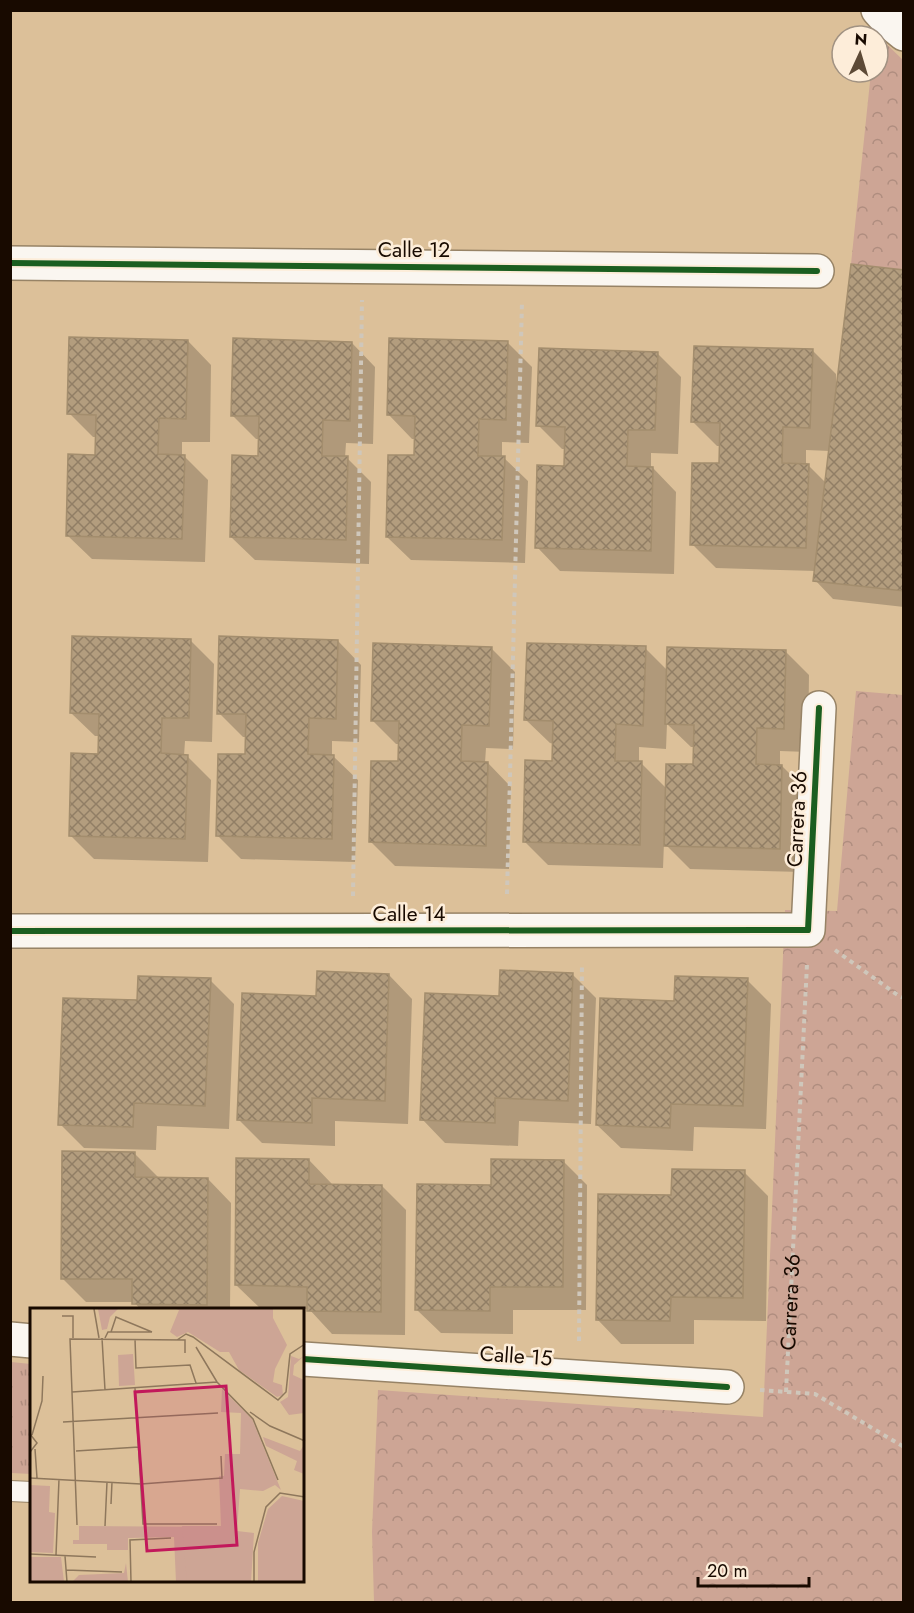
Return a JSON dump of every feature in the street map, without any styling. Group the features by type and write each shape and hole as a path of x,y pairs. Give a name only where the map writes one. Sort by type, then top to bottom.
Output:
{"street":[{"path":"878,10 903,34"},
{"name":"Calle 12","path":"10,263 817,271"},
{"name":"Carrera 36","path":"808,930 819,708"},
{"name":"Calle 14","path":"10,931 808,930"},
{"path":"10,1339 30,1341"},
{"name":"Calle 15","path":"304,1359 727,1388"}],"lane":[{"path":"10,1491 30,1492"}],"path":[{"path":"353,930 362,267"},
{"path":"506,930 523,268"},
{"path":"808,930 903,998"},
{"path":"579,1377 582,931"},
{"path":"727,1388 815,1394 903,1447"}],"green space":[{"path":"890,47 903,60 903,270 851,264 870,84 890,84"},
{"path":"856,691 903,695 903,1602 374,1602 372,1532 378,1390 763,1417 785,910 837,911"},
{"path":"11,1362 30,1364 30,1474 11,1473"}],"building":[{"path":"851,264 904,270 904,591 813,581"},
{"path":"69,337 188,340 186,419 159,418 158,454 185,455 182,539 66,536 68,454 95,455 96,415 67,414"},
{"path":"233,338 352,342 350,421 323,420 322,456 348,456 346,540 230,537 232,455 258,456 259,416 231,416"},
{"path":"389,338 508,341 506,420 479,419 478,456 505,456 502,540 386,537 388,455 414,455 415,416 387,415"},
{"path":"694,346 813,349 810,428 783,427 782,463 809,464 806,548 690,545 692,463 719,463 720,423 691,422"},
{"path":"539,348 658,352 655,430 628,430 627,466 653,467 651,551 535,548 537,465 564,466 565,427 536,426"},
{"path":"72,636 191,639 189,718 162,718 161,753 188,755 185,839 69,836 71,753 98,754 99,714 70,713"},
{"path":"219,636 338,640 336,719 309,718 308,754 334,755 332,839 216,836 218,754 245,754 246,714 217,714"},
{"path":"373,643 492,647 489,726 462,725 461,761 488,762 486,846 369,842 371,761 398,761 399,721 371,721"},
{"path":"527,643 646,646 643,726 616,724 615,761 642,761 640,845 523,842 525,760 552,761 553,721 524,720"},
{"path":"667,647 786,650 784,729 757,728 756,764 782,765 780,849 664,846 666,764 693,764 694,725 665,724"},
{"path":"500,970 573,973 568,1101 495,1098 495,1123 420,1120 425,993 499,996"},
{"path":"317,971 389,974 385,1101 312,1098 312,1123 237,1120 242,993 316,996"},
{"path":"138,976 211,978 205,1106 134,1103 133,1127 58,1125 63,998 137,1000"},
{"path":"675,976 748,978 743,1106 671,1104 670,1128 596,1125 600,998 674,1001"},
{"path":"62,1151 135,1152 135,1177 208,1178 207,1305 132,1304 132,1279 61,1279"},
{"path":"236,1158 309,1159 309,1184 382,1185 381,1312 307,1311 307,1287 235,1285"},
{"path":"491,1159 564,1160 563,1287 490,1287 490,1311 415,1310 417,1184 491,1185"},
{"path":"672,1169 745,1170 743,1298 671,1297 670,1321 596,1320 598,1194 671,1195"}],"cycle path":[{"path":"10,263 817,271"},
{"path":"10,931 808,930 819,708"},
{"path":"304,1359 727,1387"}]}
